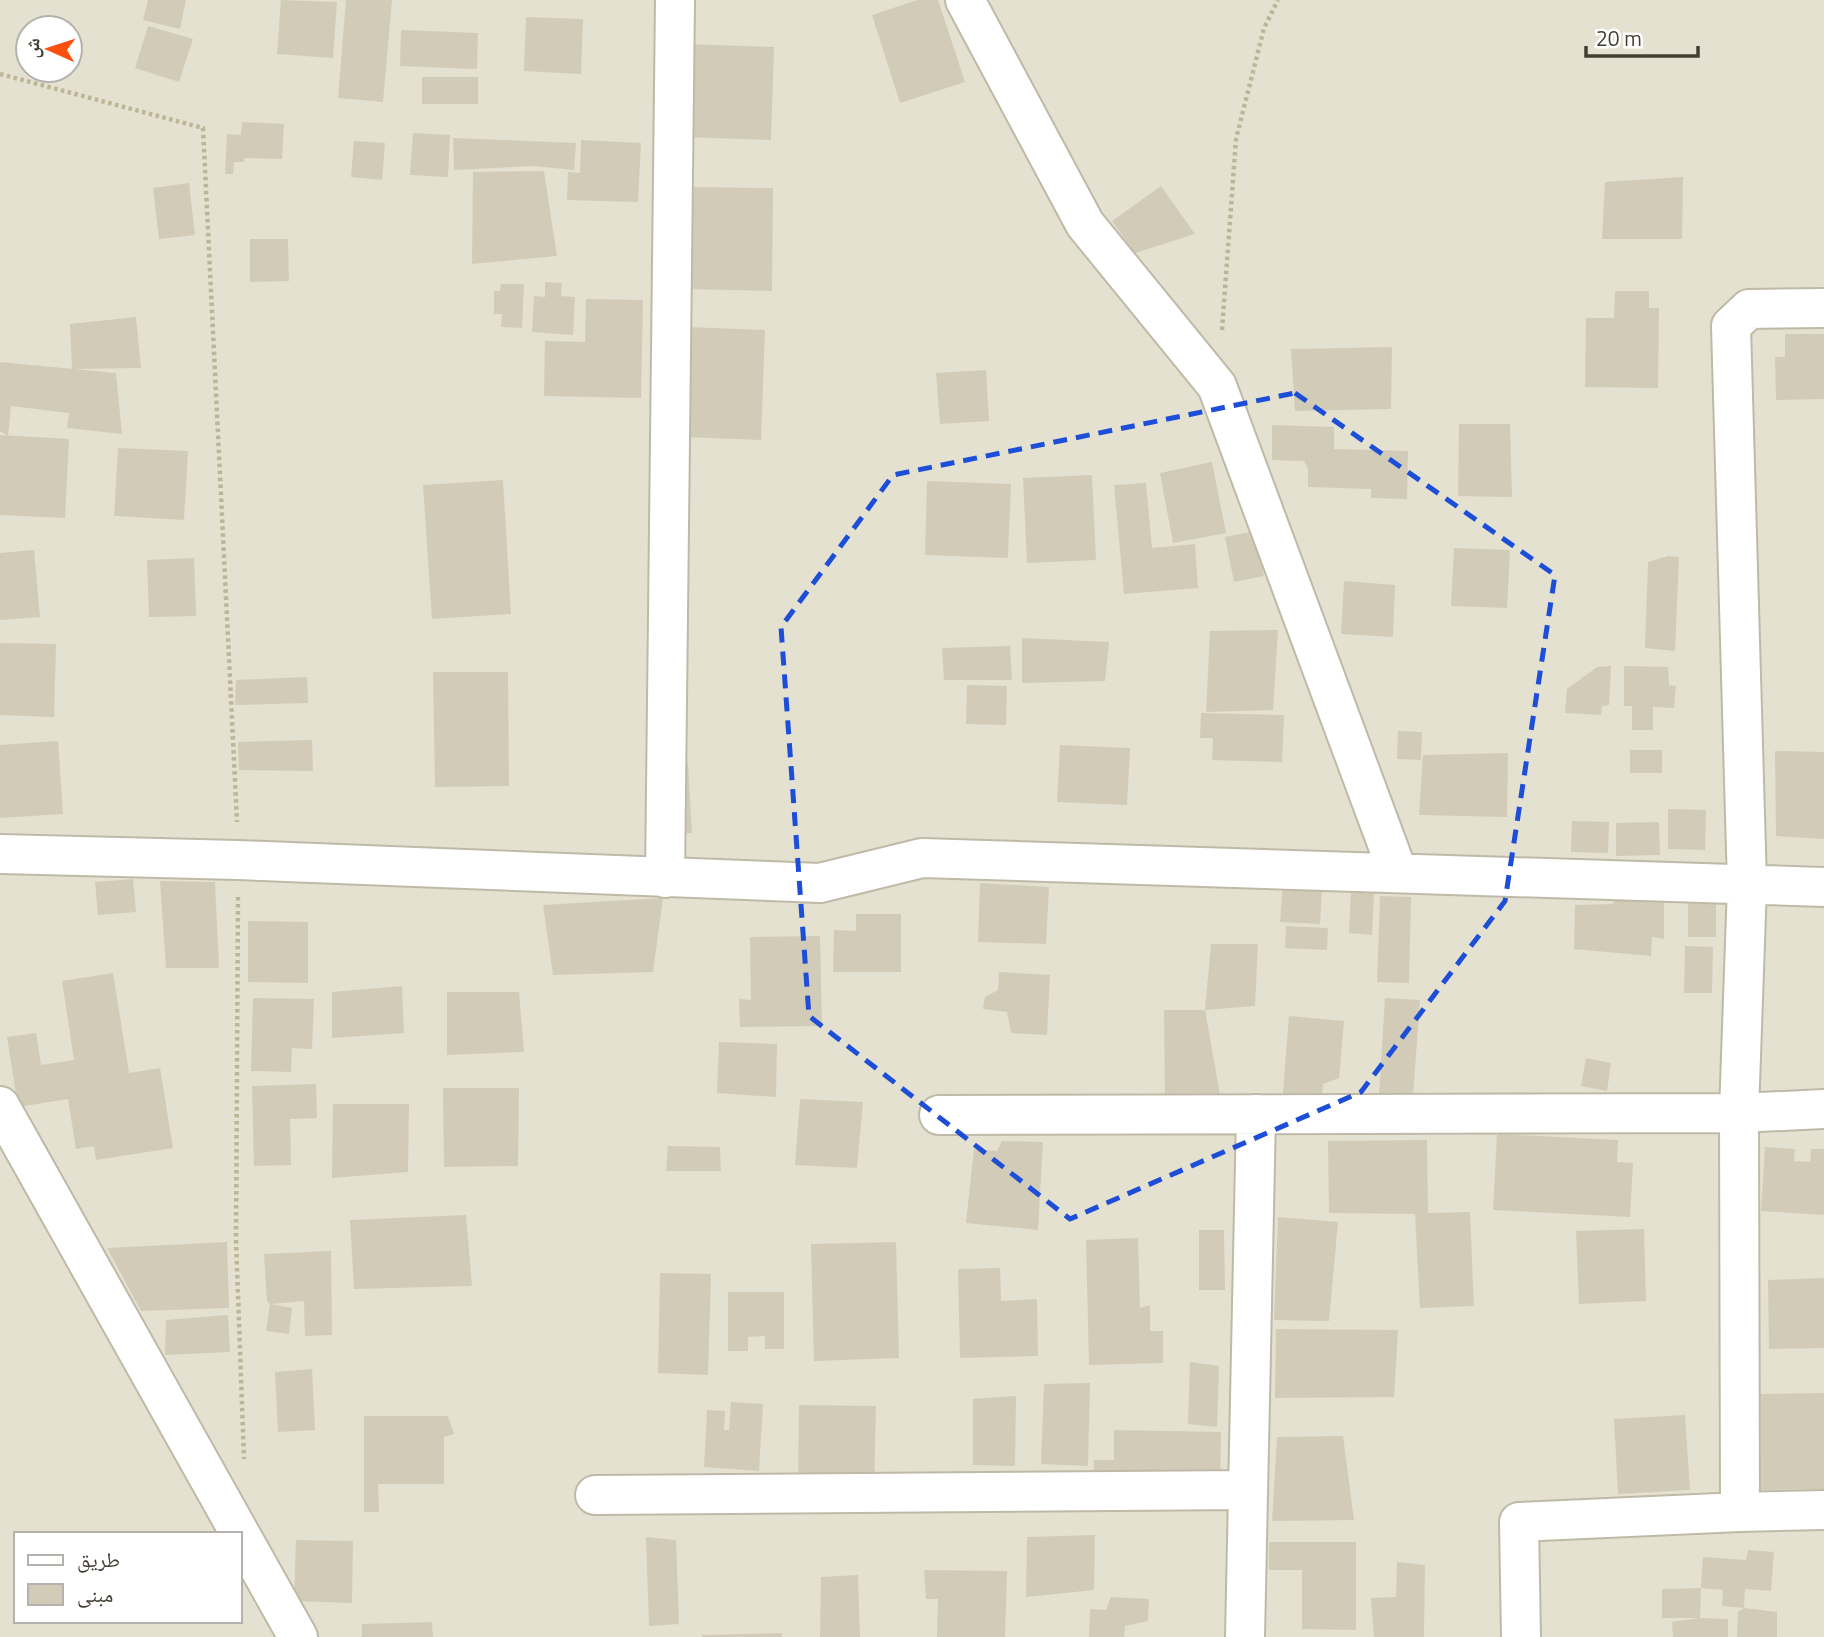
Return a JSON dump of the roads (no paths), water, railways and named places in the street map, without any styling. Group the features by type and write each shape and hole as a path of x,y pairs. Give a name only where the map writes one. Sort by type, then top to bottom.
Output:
{"street":[{"path":"665,878 675,0"},
{"path":"965,0 1085,224 1217,386 1398,873"},
{"path":"1740,1511 1740,1113 1747,885 1731,326 1749,309 1824,307"},
{"path":"0,854 238,860 820,883 922,858 1824,887"},
{"path":"0,1106 239,1532"},
{"path":"939,1115 1740,1113 1824,1109"},
{"path":"1245,1637 1256,1114"},
{"path":"596,1495 1248,1490"},
{"path":"1521,1637 1519,1522 1740,1511 1824,1510"},
{"path":"242,1537 298,1637"}]}
